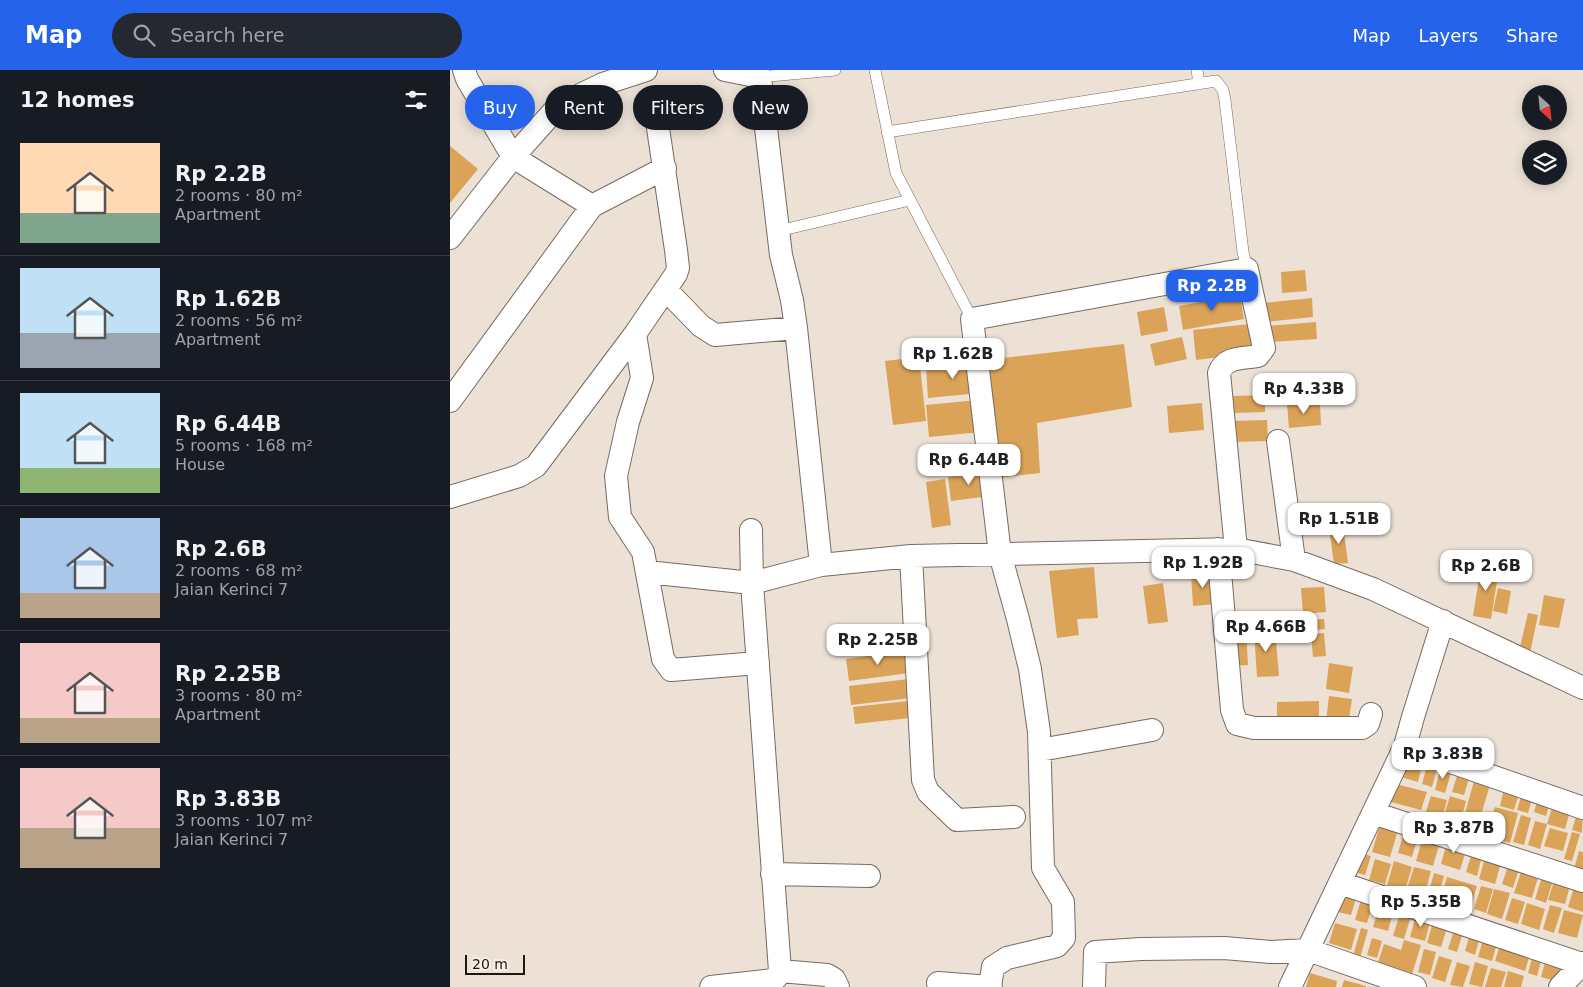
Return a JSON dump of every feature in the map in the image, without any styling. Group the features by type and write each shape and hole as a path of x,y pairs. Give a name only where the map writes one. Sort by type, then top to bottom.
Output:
{"street":[{"path":"464,70 467,79 513,157 592,206"},
{"path":"450,238 513,157 553,112 602,84 646,70"},
{"path":"725,70 760,77 781,255 792,300 796,328 821,565"},
{"path":"450,498 519,476 536,466 676,274 678,262 658,130"},
{"path":"450,401 592,206 665,168"},
{"path":"938,982 990,987 993,967 1000,961 1057,946 1064,938 1063,902 1043,868 1039,732 1030,669 1000,554 972,319 1247,269 1264,348 1258,356 1228,361 1222,365 1219,373 1232,710 1237,724 1254,728 1362,728 1368,724 1371,714"},
{"path":"666,290 701,326 715,335 796,328"},
{"path":"634,334 642,378 628,422 616,476 620,517 643,552 663,660 671,670 758,663"},
{"path":"1278,442 1294,560"},
{"path":"711,987 773,980 780,971 752,584 751,530"},
{"path":"647,572 752,584 821,565 911,556 1227,549 1294,560 1373,589 1583,688"},
{"path":"911,556 923,780 928,792 957,820 1014,817"},
{"path":"1290,987 1405,746 1444,621"},
{"path":"1040,750 1152,730"},
{"path":"1405,746 1583,808"},
{"path":"1374,813 1583,881"},
{"path":"772,874 869,876"},
{"path":"1340,883 1583,963 1560,987"},
{"path":"1094,987 1095,952 1141,949 1224,948 1271,952 1308,950 1415,987"},
{"path":"780,971 827,975 834,979 838,987"}],"lane":[{"path":"760,77 835,70"},
{"path":"876,70 896,172 972,319"},
{"path":"1197,70 1199,84"},
{"path":"887,132 1216,82 1223,90 1243,252 1247,269"},
{"path":"778,231 910,200"}],"building":[{"path":"450,146 478,169 450,203"},
{"path":"1305,270 1307,291 1282,293 1281,272"},
{"path":"1240,295 1244,319 1183,330 1179,306"},
{"path":"1312,298 1313,317 1264,322 1262,303"},
{"path":"1164,307 1168,331 1141,336 1137,312"},
{"path":"1316,322 1317,339 1270,342 1268,326"},
{"path":"1250,324 1254,353 1196,360 1193,330"},
{"path":"1182,337 1187,359 1155,366 1150,344"},
{"path":"1124,344 1132,407 1037,423 1040,473 997,478 985,360"},
{"path":"919,357 926,421 893,425 885,361"},
{"path":"977,362 980,393 928,398 926,367"},
{"path":"1306,384 1307,399 1278,402 1276,388"},
{"path":"1265,395 1265,412 1234,413 1233,396"},
{"path":"978,400 981,432 929,437 926,405"},
{"path":"1320,402 1321,425 1289,428 1287,404"},
{"path":"1202,403 1204,430 1169,433 1167,406"},
{"path":"1267,420 1268,441 1233,442 1232,421"},
{"path":"987,472 990,496 951,501 948,477"},
{"path":"945,479 951,525 932,528 926,482"},
{"path":"1343,526 1348,563 1334,564 1329,528"},
{"path":"1481,566 1499,569 1491,619 1473,616"},
{"path":"1094,567 1098,618 1077,619 1079,635 1057,638 1049,571"},
{"path":"1214,572 1216,604 1193,606 1191,574"},
{"path":"1163,583 1168,622 1148,624 1143,586"},
{"path":"1324,587 1326,612 1303,614 1301,588"},
{"path":"1498,588 1511,591 1507,614 1493,611"},
{"path":"1544,595 1565,599 1559,628 1539,625"},
{"path":"1528,613 1538,615 1530,653 1519,651"},
{"path":"1324,619 1325,629 1306,631 1305,620"},
{"path":"1275,629 1279,676 1257,677 1254,631"},
{"path":"1246,630 1248,665 1231,666 1229,632"},
{"path":"1324,633 1326,656 1313,657 1311,634"},
{"path":"907,651 909,673 849,681 846,659"},
{"path":"1329,663 1353,667 1349,693 1326,689"},
{"path":"909,679 911,698 851,705 849,686"},
{"path":"1329,696 1352,699 1348,725 1326,722"},
{"path":"908,701 910,718 855,724 853,707"},
{"path":"1319,701 1319,722 1277,723 1277,702"},
{"path":"1406,762 1422,766 1418,782 1401,777"},
{"path":"1428,762 1438,765 1432,787 1422,784"},
{"path":"1441,766 1452,770 1445,793 1435,790"},
{"path":"1459,769 1471,772 1464,795 1452,792"},
{"path":"1474,781 1490,785 1477,828 1462,824"},
{"path":"1396,784 1427,792 1421,810 1391,802"},
{"path":"1504,789 1519,794 1514,810 1500,806"},
{"path":"1522,793 1533,796 1528,813 1517,810"},
{"path":"1431,796 1447,800 1441,823 1424,818"},
{"path":"1450,796 1466,801 1460,824 1443,819"},
{"path":"1538,798 1550,802 1546,816 1534,812"},
{"path":"1555,799 1572,804 1565,829 1547,824"},
{"path":"1495,807 1518,813 1510,843 1486,836"},
{"path":"1579,807 1583,808 1582,833 1572,830"},
{"path":"1521,815 1531,818 1524,845 1513,842"},
{"path":"1535,821 1547,824 1540,849 1528,845"},
{"path":"1380,825 1398,830 1390,857 1372,852"},
{"path":"1405,828 1419,832 1412,857 1398,853"},
{"path":"1550,828 1568,833 1563,851 1544,846"},
{"path":"1572,832 1580,834 1572,861 1564,859"},
{"path":"1423,837 1440,842 1433,866 1416,861"},
{"path":"1448,838 1468,844 1460,870 1441,864"},
{"path":"1579,851 1583,852 1583,871 1574,869"},
{"path":"1360,853 1371,856 1365,875 1354,872"},
{"path":"1472,853 1482,856 1477,876 1466,872"},
{"path":"1486,854 1502,859 1495,884 1479,879"},
{"path":"1375,859 1391,864 1385,884 1369,880"},
{"path":"1394,861 1412,867 1404,894 1386,889"},
{"path":"1508,866 1519,869 1513,888 1502,884"},
{"path":"1414,867 1431,871 1424,897 1406,892"},
{"path":"1522,869 1539,874 1532,898 1514,893"},
{"path":"1434,873 1444,876 1437,900 1427,898"},
{"path":"1447,877 1477,886 1470,909 1440,900"},
{"path":"1542,877 1553,880 1546,903 1535,899"},
{"path":"1555,878 1571,882 1565,904 1548,900"},
{"path":"1481,886 1493,889 1486,913 1474,909"},
{"path":"1574,887 1583,890 1583,912 1568,907"},
{"path":"1494,889 1510,893 1502,919 1487,914"},
{"path":"1344,891 1357,895 1351,915 1338,912"},
{"path":"1512,898 1525,902 1518,924 1505,920"},
{"path":"1361,900 1373,904 1367,923 1355,920"},
{"path":"1381,901 1395,905 1388,931 1373,927"},
{"path":"1527,903 1545,909 1539,930 1521,924"},
{"path":"1550,905 1562,908 1554,933 1543,929"},
{"path":"1401,910 1412,913 1404,939 1393,936"},
{"path":"1564,910 1583,915 1577,938 1558,933"},
{"path":"1416,915 1431,919 1425,941 1410,937"},
{"path":"1434,918 1449,922 1441,947 1427,943"},
{"path":"1335,923 1357,929 1351,950 1329,943"},
{"path":"1455,927 1464,929 1457,952 1448,949"},
{"path":"1361,928 1368,930 1360,958 1353,956"},
{"path":"1485,933 1499,937 1492,961 1478,957"},
{"path":"1470,934 1480,937 1475,955 1465,951"},
{"path":"1372,938 1382,941 1377,958 1367,955"},
{"path":"1404,940 1421,945 1410,981 1375,971 1384,944 1401,950"},
{"path":"1500,945 1531,951 1525,971 1495,961"},
{"path":"1424,949 1436,952 1430,975 1418,972"},
{"path":"1533,955 1542,958 1537,976 1528,973"},
{"path":"1547,955 1565,960 1559,982 1541,977"},
{"path":"1439,956 1452,960 1445,982 1432,978"},
{"path":"1457,962 1470,966 1463,987 1450,985"},
{"path":"1475,962 1488,966 1482,987 1469,984"},
{"path":"1491,968 1506,972 1501,987 1485,987"},
{"path":"1508,971 1524,976 1521,987 1504,987"},
{"path":"1310,973 1337,981 1336,987 1306,987"},
{"path":"1344,980 1366,986 1366,987 1342,987"}]}
